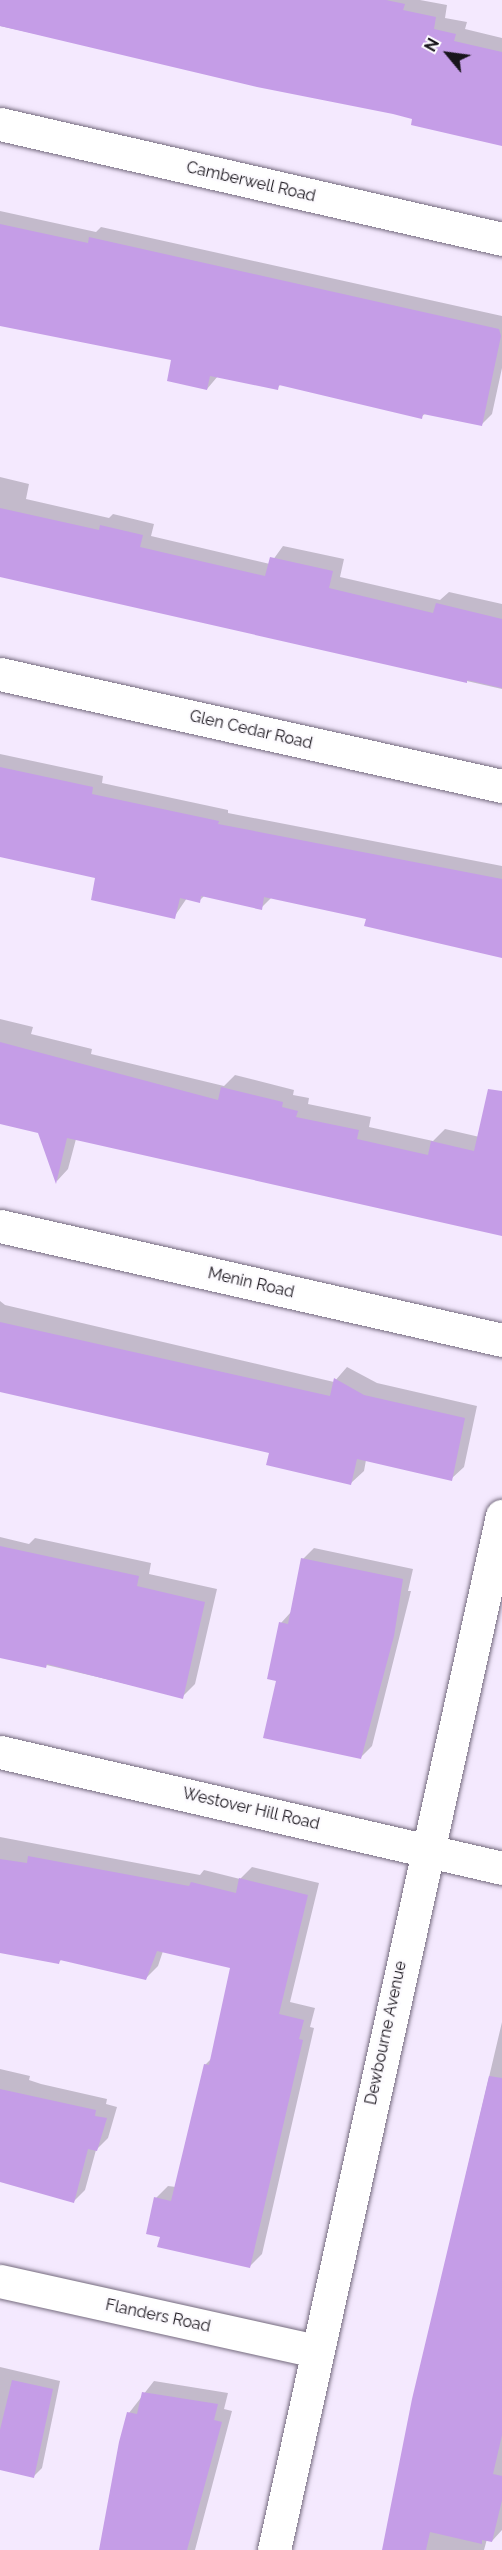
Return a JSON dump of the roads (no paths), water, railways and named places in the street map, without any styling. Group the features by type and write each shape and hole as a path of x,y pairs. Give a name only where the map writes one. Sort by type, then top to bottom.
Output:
{"street":[{"name":"Camberwell Road","path":"0,124 502,239"},
{"name":"Glen Cedar Road","path":"0,674 502,786"},
{"name":"Menin Road","path":"0,1226 502,1340"},
{"name":"Dewbourne Avenue","path":"274,2550 426,1850 502,1516"},
{"name":"Westover Hill Road","path":"0,1752 502,1868"},
{"name":"Flanders Road","path":"0,2281 316,2351"}]}
